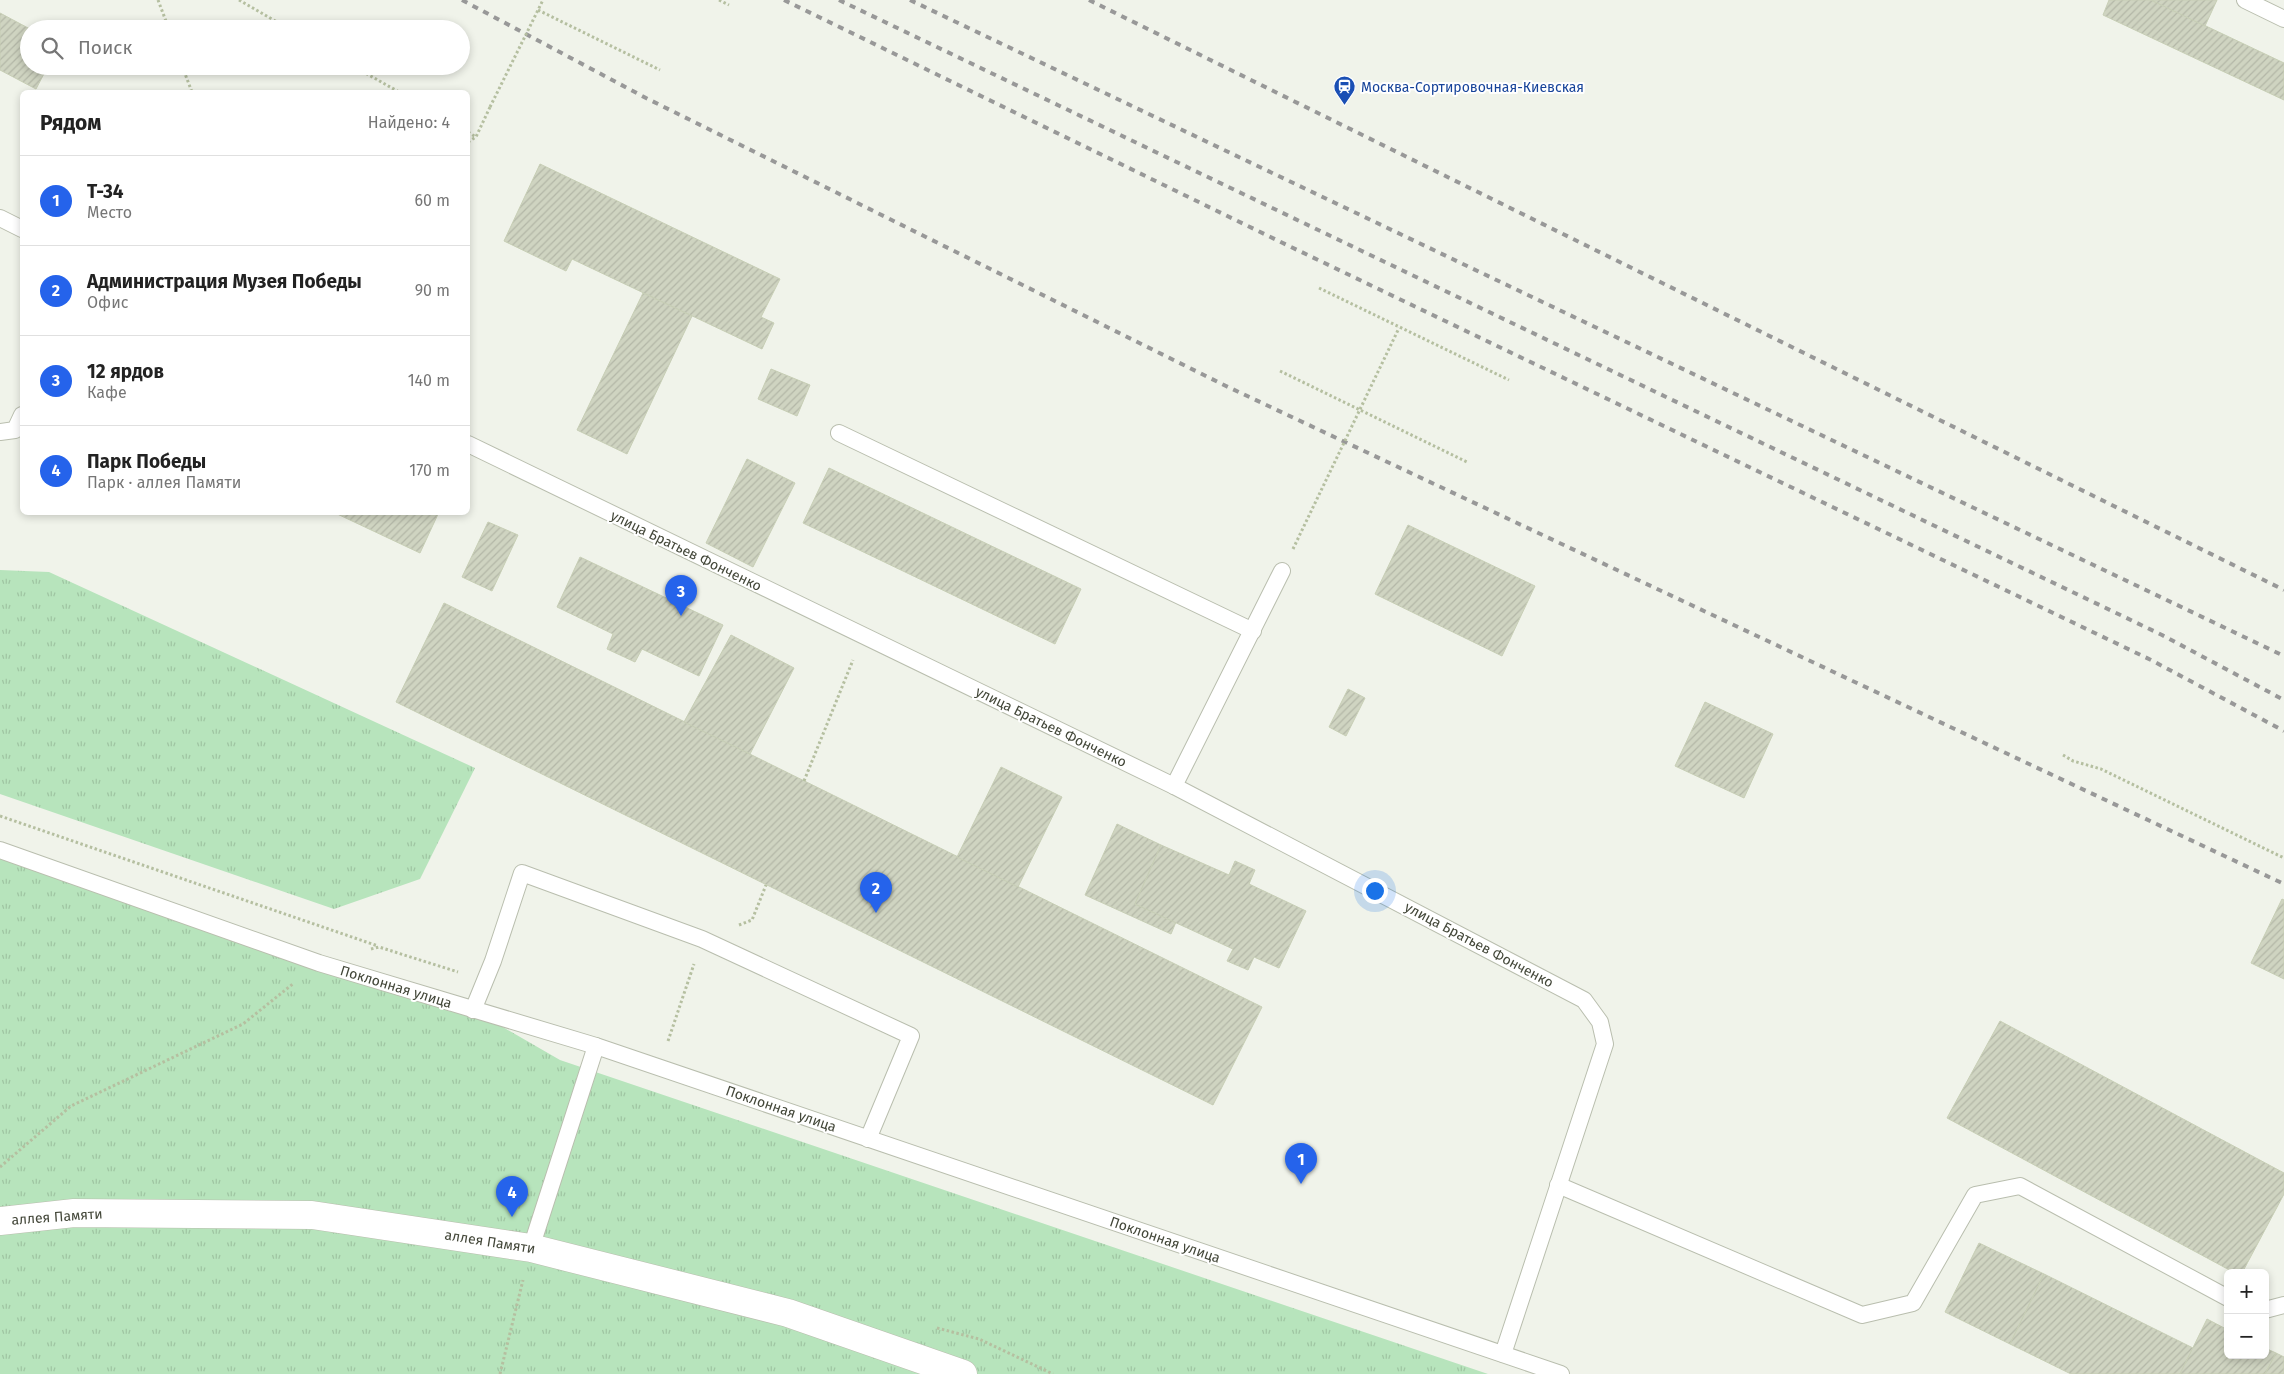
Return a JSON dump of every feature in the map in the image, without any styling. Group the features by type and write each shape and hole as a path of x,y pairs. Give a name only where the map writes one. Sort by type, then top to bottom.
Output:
{"street":[{"name":"аллея Памяти","path":"0,1221 74,1212 312,1215 532,1248 788,1313 963,1374"}],"lane":[{"path":"2245,0 2284,19"},
{"path":"0,218 20,227"},
{"path":"0,432 15,430 20,419"},
{"path":"839,433 1252,631"},
{"name":"улица Братьев Фонченко","path":"470,445 1174,786 1584,1000 1600,1022 1605,1044 1558,1185"},
{"path":"1174,786 1282,571"},
{"name":"Поклонная улица","path":"0,850 319,963 596,1046 1561,1374"},
{"path":"473,1010 486,980 522,873 702,939 911,1036 868,1139"},
{"path":"532,1248 596,1046"},
{"path":"1503,1354 1558,1185 1862,1315 1913,1303 1974,1195 2020,1186 2224,1296"},
{"path":"2269,1309 2284,1305"}],"path":[{"path":"158,0 165,20"},
{"path":"239,0 273,20"},
{"path":"470,141 476,137 543,0"},
{"path":"719,0 729,5"},
{"path":"538,10 660,70"},
{"path":"185,75 191,90"},
{"path":"369,75 395,90"},
{"path":"470,133 476,137"},
{"path":"1319,288 1509,380"},
{"path":"1292,549 1399,328"},
{"path":"1280,370 1466,462"},
{"path":"804,781 863,636"},
{"path":"2063,755 2073,761 2101,769 2284,858"},
{"path":"0,816 380,946 486,980"},
{"path":"752,920 766,885"},
{"path":"0,1167 72,1106 243,1024 319,963 380,946"},
{"path":"500,1374 532,1248"}],"green space":[{"path":"0,570 49,572 475,768 420,879 334,909 0,794"},
{"path":"0,853 473,1010 560,1060 1488,1374 0,1374"}],"building":[{"path":"2109,0 2151,0 2284,63 2284,100 2103,15"},
{"path":"2151,0 2217,0 2205,26"},
{"path":"0,13 20,24 20,75 43,75 36,89 0,70"},
{"path":"540,164 780,279 761,317 774,323 762,349 572,259 566,271 504,241"},
{"path":"643,293 692,316 627,454 577,430"},
{"path":"771,369 810,385 797,416 758,399"},
{"path":"747,459 795,483 753,567 706,543"},
{"path":"829,468 1081,589 1055,644 803,523"},
{"path":"339,515 438,515 420,553"},
{"path":"488,522 518,535 492,591 462,577"},
{"path":"1408,525 1535,586 1502,656 1375,594"},
{"path":"580,557 723,625 699,676 642,649 635,662 607,649 613,634 557,607"},
{"path":"444,603 1262,1007 1213,1105 396,702"},
{"path":"731,635 794,668 750,754 684,722"},
{"path":"1348,689 1365,698 1346,736 1329,727"},
{"path":"1705,702 1773,734 1744,798 1675,766"},
{"path":"1001,767 1062,797 1018,887 957,857"},
{"path":"1117,824 1161,845 1135,904 1176,922 1171,934 1085,895"},
{"path":"1161,845 1229,875 1235,861 1255,870 1249,884 1306,911 1279,968 1254,957 1248,970 1227,961 1233,949 1135,904"},
{"path":"2282,899 2284,900 2284,979 2251,963"},
{"path":"2000,1021 2284,1173 2284,1194 2244,1269 2228,1269 1947,1118"},
{"path":"1979,1243 2044,1274 2010,1344 1945,1312"},
{"path":"2044,1274 2193,1348 2180,1374 2071,1374 2010,1344"},
{"path":"2207,1319 2224,1328 2224,1359 2269,1359 2269,1350 2276,1353 2265,1374 2180,1374"},
{"path":"2276,1353 2284,1357 2284,1374 2265,1374"}],"railway":[{"path":"462,0 646,98 1226,386 2284,884"},
{"path":"784,0 1289,246 2151,660 2284,731"},
{"path":"839,0 2162,635 2284,700"},
{"path":"910,0 2284,656"},
{"path":"1089,0 2284,590"}],"place":[{"name":"Москва-Сортировочная-Киевская","path":"1345,106"},
{"name":"12 ярдов","path":"681,616"},
{"name":"Администрация Музея Победы","path":"876,913"},
{"name":"Т-34","path":"1301,1184"},
{"name":"Парк Победы","path":"512,1217"}]}
